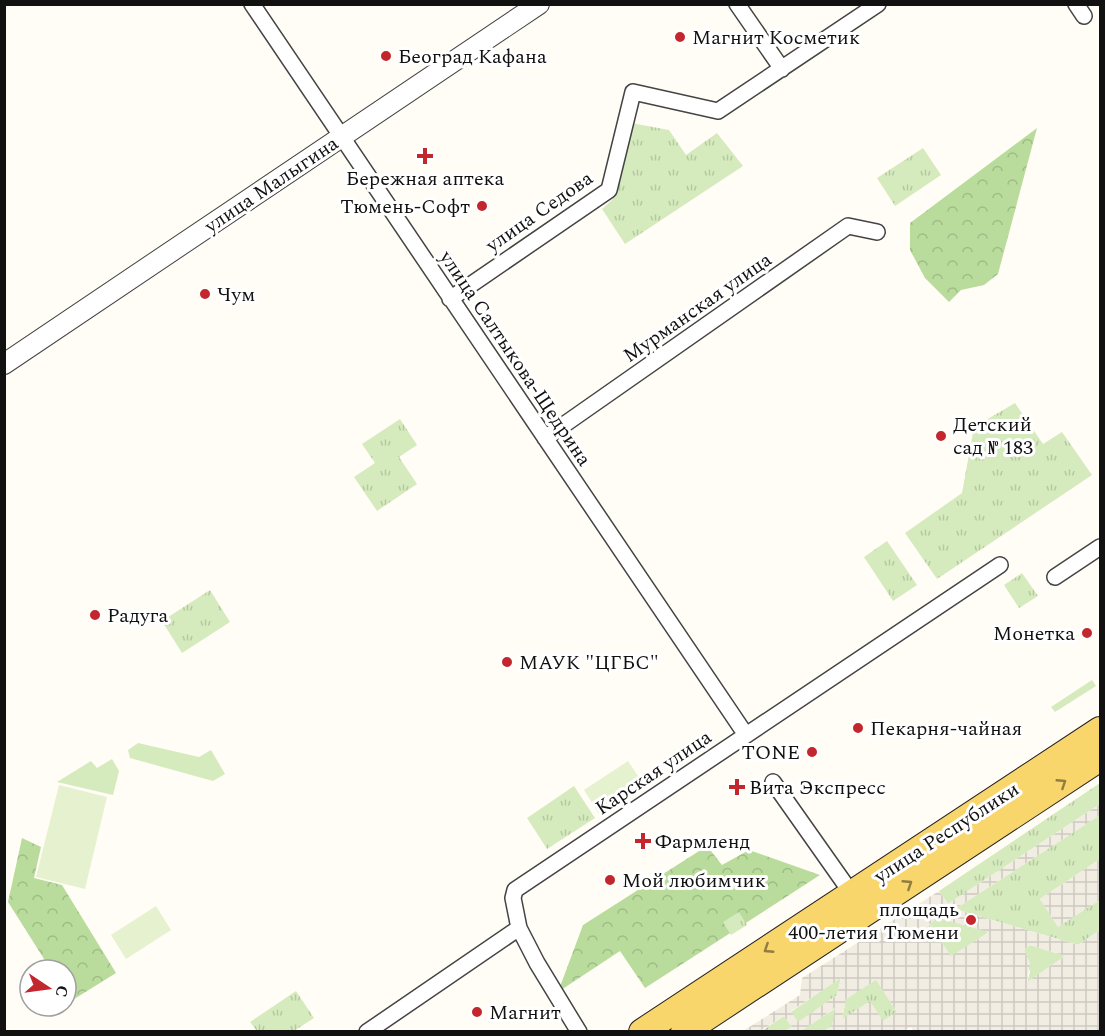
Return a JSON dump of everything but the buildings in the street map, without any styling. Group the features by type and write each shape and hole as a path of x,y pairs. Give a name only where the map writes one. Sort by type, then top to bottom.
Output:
{"main road":[{"name":"улица Республики","path":"642,1032 1101,730"},
{"name":"улица Республики","path":"684,1032 1101,758"}],"street":[{"name":"улица Салтыкова-Щедрина","path":"252,4 746,735"},
{"name":"улица Малыгина","path":"4,364 539,4"},
{"path":"737,4 782,69"},
{"name":"улица Седова","path":"450,299 609,190 633,92 718,111 878,4"},
{"name":"Мурманская улица","path":"545,438 848,226 877,232"},
{"path":"1054,577 1101,547"},
{"name":"Карская улица","path":"519,928 513,898 514,890 1000,565"},
{"path":"773,782 852,894"},
{"path":"367,1032 519,928 537,963 579,1032"}],"green space":[{"path":"631,123 669,130 686,155 717,133 743,166 625,244 602,209 613,199"},
{"path":"1037,128 998,274 984,285 961,290 949,302 925,278 910,250 910,223"},
{"path":"923,148 941,175 895,206 877,178"},
{"path":"1015,403 1043,444 1062,432 1092,475 937,579 905,533 962,493 974,427"},
{"path":"400,419 417,445 399,457 417,484 377,511 354,477 375,463 362,444"},
{"path":"887,541 917,585 893,601 864,557"},
{"path":"1022,573 1038,596 1019,608 1004,585"},
{"path":"210,590 230,622 182,653 162,621"},
{"path":"1092,680 1096,686 1055,712 1051,707"},
{"path":"138,743 199,757 211,750 225,774 213,781 130,758 128,750"},
{"path":"112,759 119,771 113,795 57,782 91,761 97,768"},
{"path":"628,761 644,785 599,814 584,790"},
{"path":"1100,783 1100,804 948,904 939,891"},
{"path":"59,785 107,797 85,889 36,877"},
{"path":"574,786 595,818 547,849 527,818"},
{"path":"1100,815 1100,859 1040,899 1058,926 1100,900 1100,930 1078,945 955,909"},
{"path":"22,838 41,847 34,878 62,885 116,973 78,997 78,958 43,958 8,902"},
{"path":"707,846 722,865 749,850 820,875 645,988 620,951 558,992 583,925"},
{"path":"156,906 171,930 126,959 111,935"},
{"path":"739,912 747,925 731,935 723,922"},
{"path":"939,917 989,932 951,957 929,923"},
{"path":"1030,945 1065,956 1027,983 1030,972 1024,950"},
{"path":"841,977 837,995 798,1023 791,1012"},
{"path":"876,979 897,1012 883,1021 842,1020 846,999"},
{"path":"296,991 314,1018 294,1031 257,1031 250,1022"},
{"path":"836,1008 832,1026 824,1031 802,1030"},
{"path":"784,1016 792,1027 785,1031 760,1032"}],"shaded area":[{"name":"площадь 400-летия Тюмени","path":"1100,804 1100,815 955,909 1078,945 1100,930 1100,1031 914,1032 911,1027 904,1031 824,1031 832,1026 835,1008 803,1031 785,1031 792,1027 784,1016 760,1031 743,1031 800,995 802,978 939,891 948,904","holes":["938,918 988,933 951,956 929,924","1030,945 1065,956 1027,982 1030,963 1024,950","841,978 837,995 798,1022 791,1011","876,980 897,1012 883,1021 870,1001 842,1019 846,999"]},
{"path":"1100,859 1100,900 1058,927 1040,899"}],"place":[{"name":"Магнит Косметик","path":"680,37"},
{"name":"Београд Кафана","path":"386,56"},
{"name":"Бережная аптека","path":"425,156"},
{"name":"Тюмень-Софт","path":"482,206"},
{"name":"Чум","path":"205,294"},
{"name":"Детский сад № 183","path":"941,436"},
{"name":"Радуга","path":"95,615"},
{"name":"Монетка","path":"1087,633"},
{"name":"МАУК \"ЦГБС\"","path":"507,662"},
{"name":"Пекарня-чайная","path":"858,728"},
{"name":"TONE","path":"812,752"},
{"name":"Вита Экспресс","path":"737,787"},
{"name":"Фармленд","path":"643,841"},
{"name":"Мой любимчик","path":"610,880"},
{"name":"площадь 400-летия Тюмени","path":"971,920"},
{"name":"Магнит","path":"477,1012"}]}
